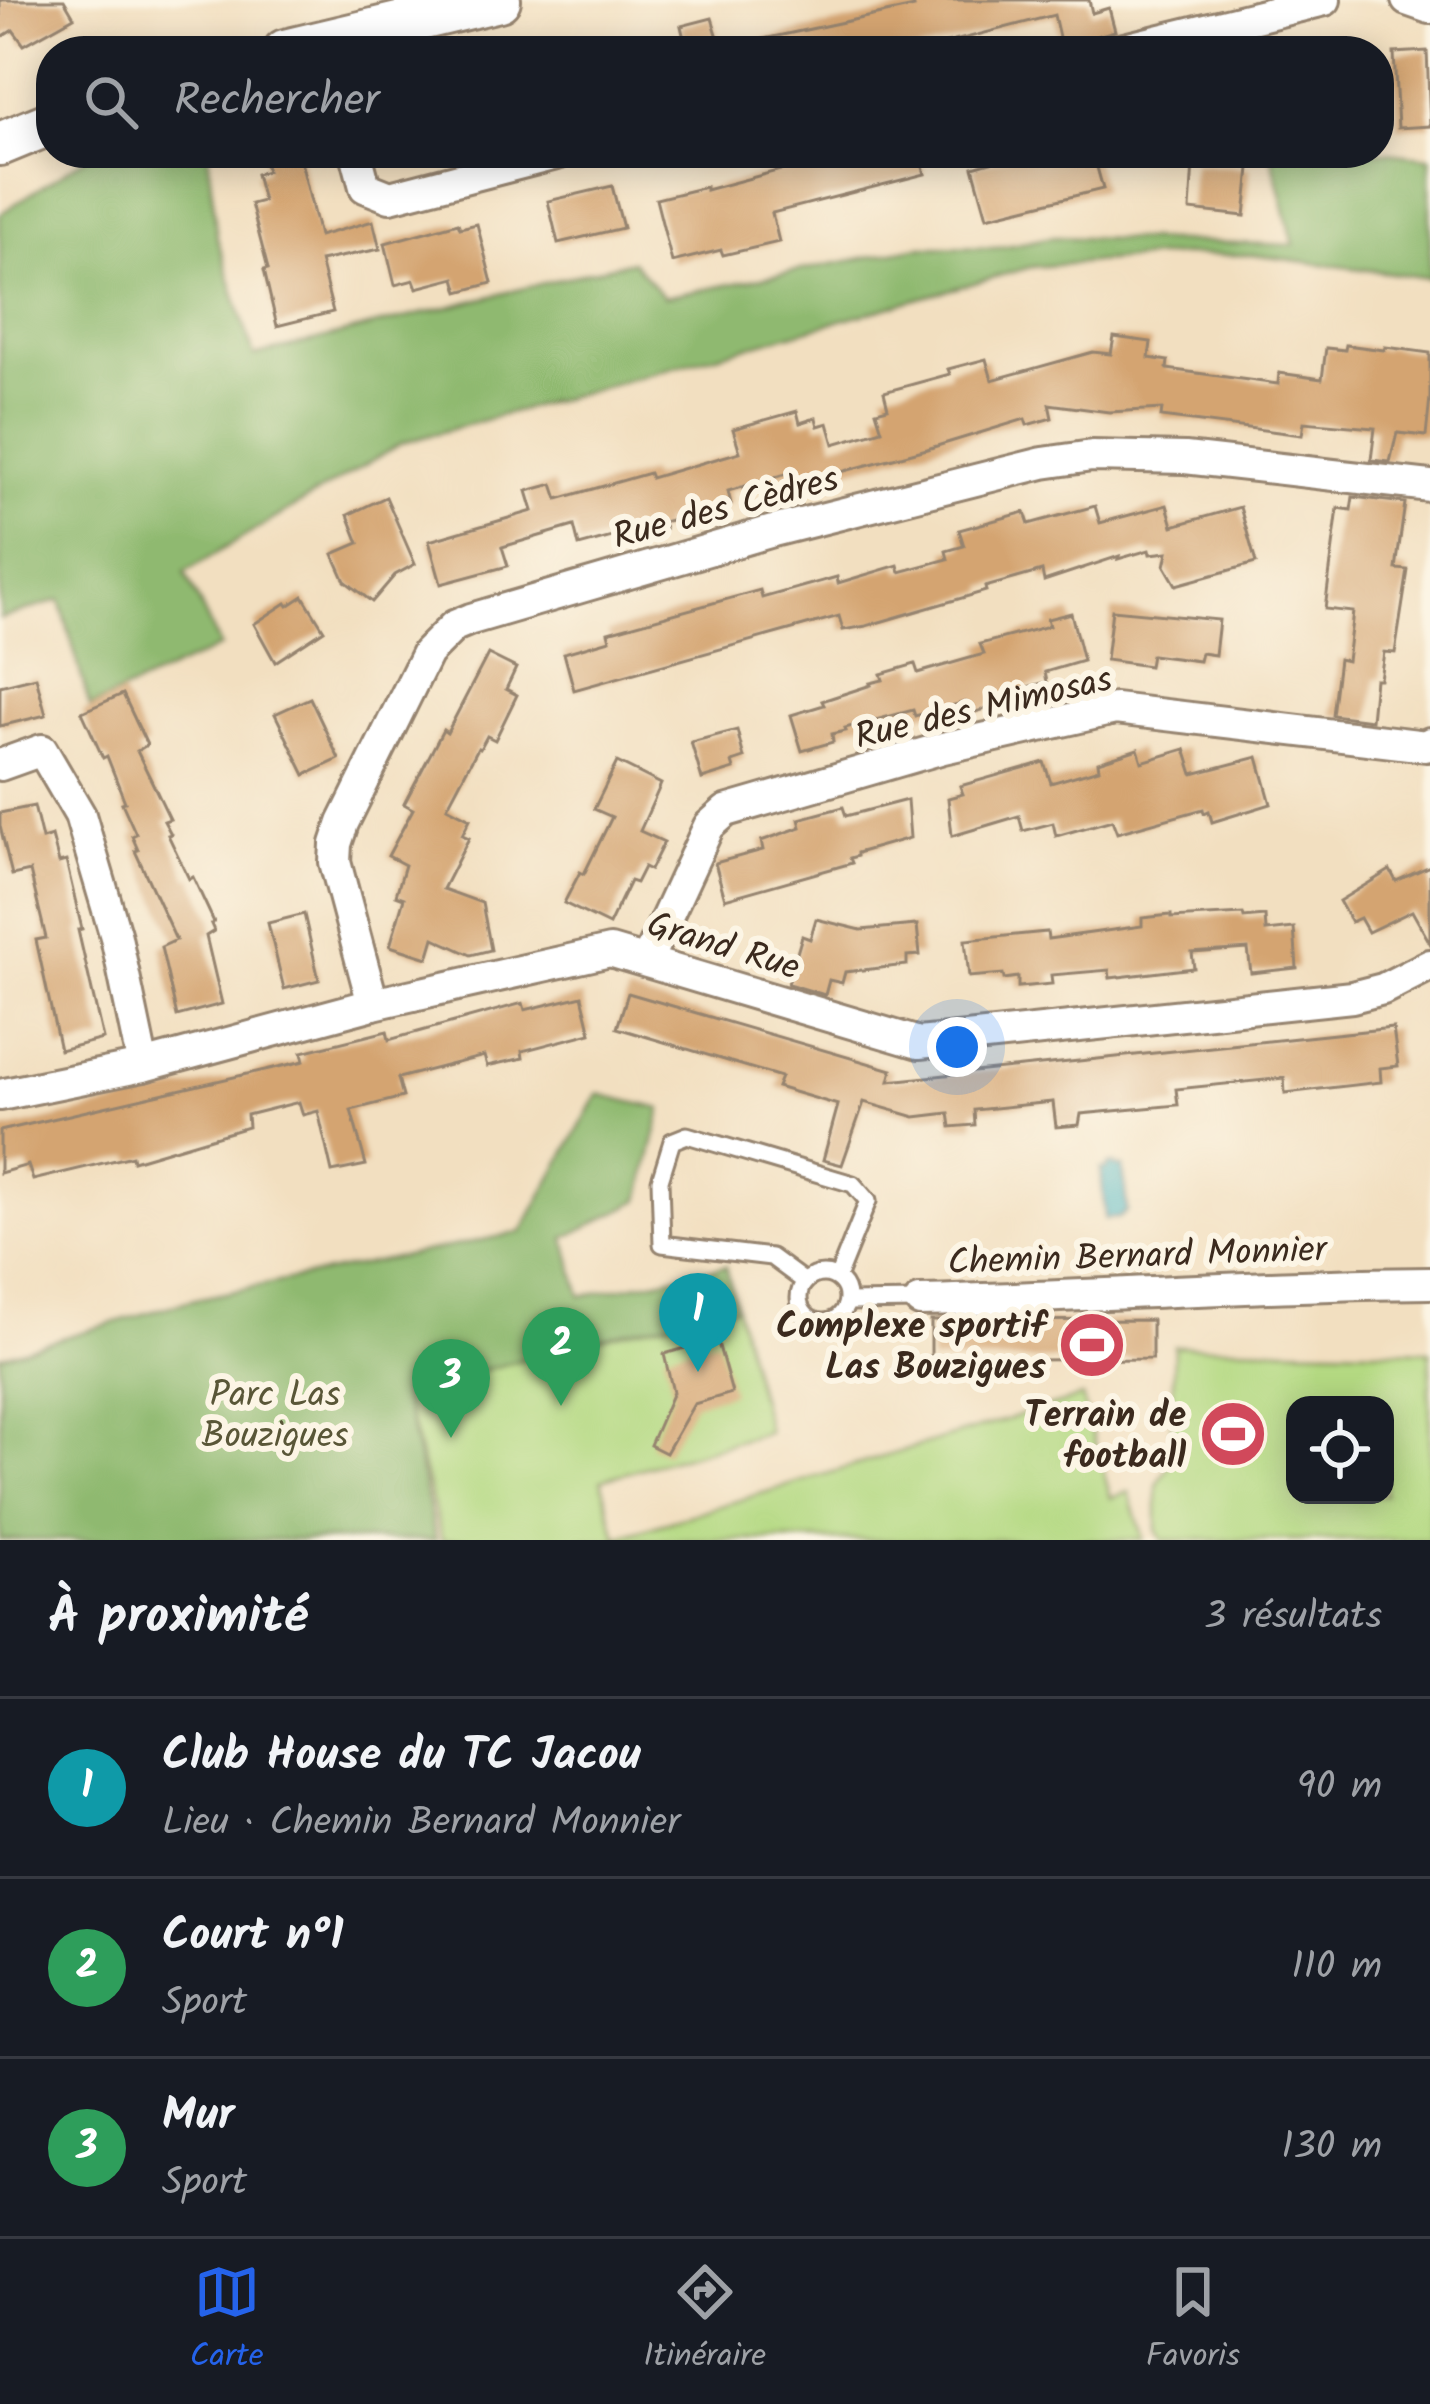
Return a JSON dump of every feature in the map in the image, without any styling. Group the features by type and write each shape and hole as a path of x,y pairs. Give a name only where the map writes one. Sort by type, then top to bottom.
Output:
{"street":[{"path":"357,36 499,0"},
{"path":"1177,36 1324,0"},
{"path":"1407,0 1430,8"},
{"path":"0,145 36,129"},
{"path":"360,168 365,187 390,197 502,168"},
{"name":"Rue des Cèdres","path":"373,1004 335,862 337,844 427,653 454,626 773,532 1092,456 1185,458 1430,486"},
{"name":"Rue des Mimosas","path":"647,960 710,826 726,811 943,748 1114,709 1430,743"},
{"path":"0,765 42,750 80,815 116,937 143,1066"},
{"name":"Grand Rue","path":"0,1095 143,1066 373,1004 610,951 919,1043 1352,998 1383,989 1430,965"},
{"name":"Chemin Bernard Monnier","path":"920,1301 1430,1283"}],"lane":[{"path":"805,1282 770,1257 662,1244 660,1180 672,1141 687,1135 853,1184 868,1202 837,1278"},
{"path":"820,1274 837,1278 847,1293 845,1310 833,1320 811,1319 799,1298 805,1282 820,1274"},
{"name":"Chemin Bernard Monnier","path":"847,1302 920,1301"}],"green space":[{"path":"1394,153 1430,157 1430,278 1253,255 1181,255 1031,267 402,443 185,572 220,647 90,707 60,600 0,619 0,214 70,168 210,168 217,238 254,356 632,261 664,297 919,247 997,248 1052,237 1294,245 1275,168 1394,168"},
{"name":"Parc Las Bouzigues","path":"598,1094 662,1109 640,1200 565,1238 581,1296 726,1266 736,1307 631,1330 403,1392 436,1540 0,1540 0,1356 191,1300 522,1232"},
{"path":"736,1307 768,1432 601,1480 617,1537 1082,1397 1111,1498 1129,1492 1144,1540 442,1540 403,1392 631,1330"},
{"name":"Terrain de football","path":"1174,1346 1430,1351 1430,1540 1163,1540 1157,1531 1157,1485 1171,1463"}],"water":[{"path":"1115,1164 1123,1167 1127,1211 1119,1218 1105,1219 1101,1169"}],"building":[{"path":"0,0 64,0 74,17 24,45 13,30 0,38"},
{"path":"912,0 1089,0 1092,13 1109,8 1115,31 1059,36 1054,15 974,36 778,36 914,7"},
{"path":"712,18 717,36 683,36 681,26"},
{"path":"1427,51 1430,126 1398,128 1394,53"},
{"path":"303,168 319,236 373,221 380,249 320,261 333,312 277,326 251,204 263,201 256,174"},
{"path":"788,168 923,168 925,174 772,213 779,242 672,262 656,199"},
{"path":"973,168 1097,168 1103,189 987,217"},
{"path":"1193,168 1250,168 1245,216 1190,210"},
{"path":"612,186 623,228 558,243 548,201"},
{"path":"458,223 460,228 477,224 492,283 459,292 455,278 417,288 414,280 395,285 385,243"},
{"path":"1114,337 1151,342 1149,358 1168,361 1167,369 1278,384 1279,373 1322,379 1326,348 1345,350 1346,345 1430,353 1426,436 1397,433 1390,462 1371,460 1375,428 1304,422 1302,435 1161,417 1162,409 1109,412 1049,404 1052,418 1027,425 1025,419 800,483 796,471 728,491 731,504 663,522 665,529 625,540 623,534 579,546 574,526 502,547 508,566 441,584 429,541 533,511 527,491 553,484 558,499 740,452 733,429 797,411 800,423 816,418 818,426 828,423 834,444 882,430 876,411 888,408 884,392 986,359 992,380 1093,352 1111,354"},
{"path":"386,497 415,564 395,575 372,602 345,581 333,554 359,543 348,515"},
{"path":"1353,497 1405,503 1396,569 1408,570 1395,653 1384,652 1380,679 1375,679 1371,720 1332,715 1339,659 1347,661 1353,612 1325,609 1338,508 1351,510"},
{"path":"1167,505 1173,526 1240,507 1256,563 1176,585 1165,566 1168,552 1150,554 1149,550 1044,581 1042,571 866,626 843,630 839,616 574,690 564,653 610,640 608,632 760,590 762,598 837,577 838,583 898,565 900,572 948,559 946,551 964,546 959,530 1025,512 1029,524 1095,506 1100,523"},
{"path":"303,596 324,630 275,662 254,624"},
{"path":"1112,610 1219,620 1215,655 1201,653 1199,661 1151,655 1149,666 1106,660"},
{"path":"1071,613 1083,661 1045,672 1047,682 1011,691 1012,695 999,699 1001,705 968,714 965,702 845,728 832,734 833,742 802,751 791,715 883,680 881,674 915,664 918,673 984,654 980,644 1049,626 1047,619"},
{"path":"488,654 516,668 506,689 517,695 495,740 487,736 478,748 447,807 470,819 462,835 469,838 443,889 482,903 491,950 471,955 434,938 428,958 390,946 404,898 396,895 405,865 388,856 413,809 404,804"},
{"path":"36,677 46,715 0,726 0,686"},
{"path":"123,694 147,745 137,751 170,819 164,821 168,835 214,922 214,931 206,936 222,1004 177,1016 161,947 176,940 135,851 132,836 136,834 107,756 103,758 82,712"},
{"path":"310,698 339,759 305,775 275,714"},
{"path":"737,730 744,758 732,762 734,769 702,779 691,742"},
{"path":"1138,749 1142,762 1185,749 1193,774 1258,757 1271,804 1212,822 1209,811 1203,809 1117,833 1112,820 1056,836 1053,823 1023,831 1019,816 952,836 948,798 963,794 960,786 1044,762 1051,783 1099,769 1098,762"},
{"path":"617,762 661,784 640,831 664,842 650,870 644,867 636,883 630,881 609,925 564,903 612,817 594,809"},
{"path":"907,800 910,838 857,853 850,858 852,863 725,899 715,863 763,850 761,841 801,827 799,819 843,807 846,816"},
{"path":"34,806 42,839 52,836 59,863 66,861 103,1039 60,1050 36,940 46,938 30,871 12,875 0,826 0,813"},
{"path":"1430,866 1430,943 1412,911 1368,932 1360,918 1351,922 1339,901 1390,870 1396,881"},
{"path":"304,914 319,980 284,989 268,923"},
{"path":"1243,914 1244,918 1265,916 1266,931 1294,928 1297,968 1251,973 1248,949 1192,953 1194,968 1110,978 1109,970 1051,975 1052,984 1018,987 1018,977 1004,979 1003,974 969,977 965,940 1047,932 1048,939 1142,926 1142,918"},
{"path":"816,919 861,930 917,925 920,955 907,956 907,965 845,972 842,983 829,980 825,995 788,984 802,936 810,939"},
{"path":"628,993 892,1070 889,1081 1393,1028 1398,1066 1380,1068 1381,1082 1285,1093 1284,1078 1176,1089 1178,1105 1081,1114 1079,1125 1056,1127 1053,1102 974,1110 975,1125 951,1127 949,1113 915,1117 864,1102 842,1165 823,1160 838,1105 777,1087 781,1077 617,1028"},
{"path":"582,996 591,1033 522,1051 523,1058 487,1066 484,1056 398,1078 403,1097 351,1110 366,1165 332,1172 318,1111 303,1115 299,1102 247,1115 248,1127 133,1161 132,1156 33,1180 28,1165 0,1173 0,1131 304,1061 302,1052 387,1031 389,1040 523,1003 525,1010"},
{"path":"1152,1320 1152,1359 931,1361 931,1321"},
{"path":"717,1339 732,1393 694,1404 666,1453 650,1445 673,1392 664,1354"}],"place":[{"name":"Complexe sportif Las Bouzigues","path":"1092,1345"},
{"name":"Club House du TC Jacou","path":"698,1372"},
{"name":"Court n°1","path":"561,1406"},
{"name":"Terrain de football","path":"1233,1434"},
{"name":"Mur","path":"451,1438"}]}
